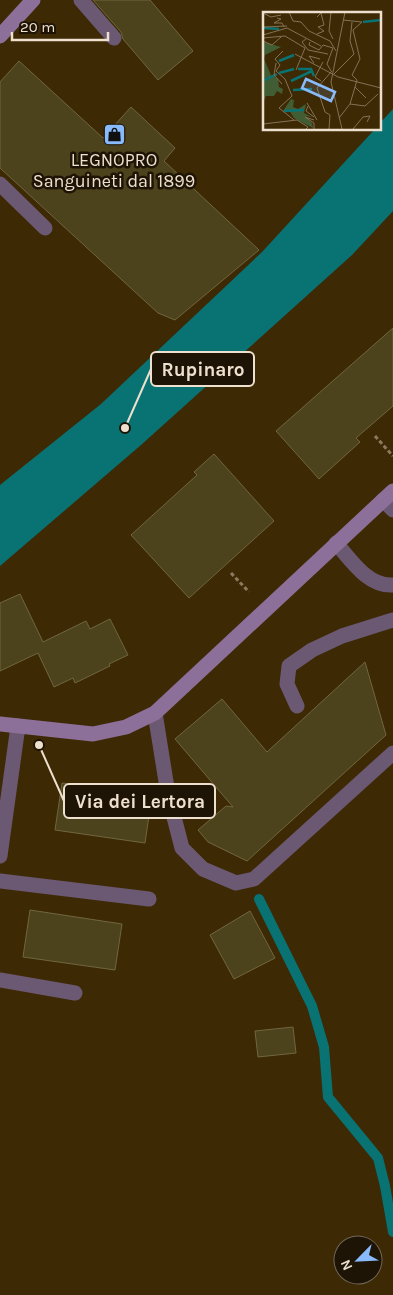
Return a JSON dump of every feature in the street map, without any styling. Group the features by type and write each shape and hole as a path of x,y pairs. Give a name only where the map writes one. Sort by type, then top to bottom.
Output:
{"main road":[{"path":"0,36 33,0"},
{"path":"0,724 93,734 126,727 155,713 336,543 390,500"}],"street":[{"path":"81,0 114,38"},
{"path":"0,184 45,228"},
{"path":"336,543 358,568 376,582 393,585"},
{"path":"297,706 287,684 289,666 312,650 342,636 393,620"},
{"path":"155,713 168,794 182,848 203,869 236,883 254,879 393,753"},
{"path":"0,856 18,726"},
{"path":"0,881 149,898"},
{"path":"0,980 75,993"}],"path":[{"path":"375,436 393,456"},
{"path":"231,572 253,596"}],"water":[{"path":"393,109 393,211 352,255 141,445 0,566 0,485 101,404 262,252 374,130 380,130 380,123"}],"building":[{"path":"93,0 150,0 193,51 158,80 123,39 121,32"},
{"path":"19,61 103,138 131,107 175,148 164,161 259,250 175,320 158,313 0,168 0,82"},
{"path":"393,328 393,406 356,438 360,442 319,479 276,431"},
{"path":"214,454 274,521 189,598 131,535 197,475 194,472"},
{"path":"20,594 43,642 86,621 90,629 110,619 128,655 75,683 73,678 54,687 38,653 0,671 0,603"},
{"path":"365,662 386,735 247,861 208,842 198,830 226,806 233,807 175,739 222,699 267,752"},
{"path":"62,783 152,795 145,843 55,830"},
{"path":"30,910 122,924 115,970 23,957"},
{"path":"250,911 275,958 234,979 210,935"},
{"path":"293,1027 296,1053 258,1057 255,1031"}],"waterway":[{"path":"259,899 312,1006 324,1047 328,1097 378,1158 393,1232"}],"place":[{"name":"LEGNOPRO Sanguineti dal 1899","path":"114,135"},
{"name":"Rupinaro","path":"125,428"},
{"name":"Via dei Lertora","path":"39,745"}]}
